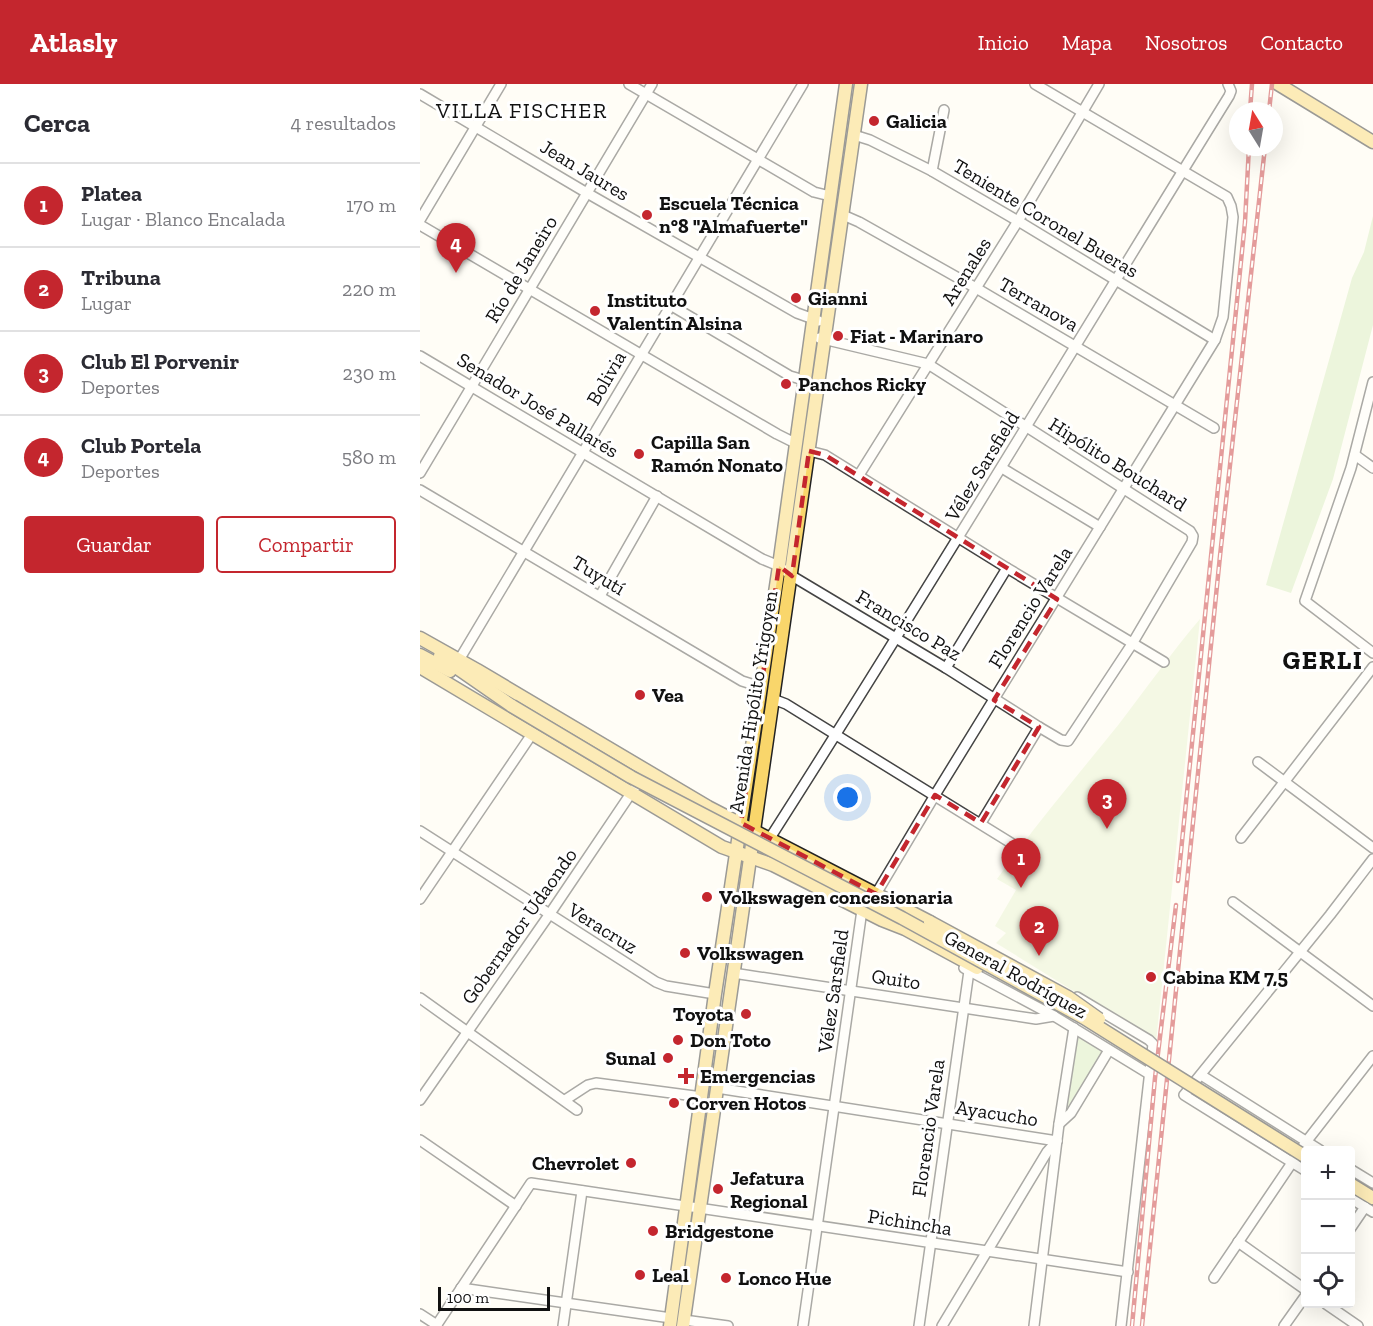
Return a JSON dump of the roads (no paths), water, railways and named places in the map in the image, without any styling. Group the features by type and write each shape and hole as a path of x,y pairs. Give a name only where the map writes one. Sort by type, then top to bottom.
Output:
{"main road":[{"name":"Avenida Hipólito Yrigoyen","path":"670,1322 846,84"},
{"name":"Avenida Hipólito Yrigoyen","path":"684,1323 861,84"},
{"path":"1278,84 1373,142"},
{"path":"420,640 488,691"},
{"name":"General Rodríguez","path":"420,640 459,660 646,771 929,921"},
{"path":"420,655 488,691 631,777 1054,1001 1152,1069"},
{"path":"420,667 696,832 736,852 773,865 882,920 905,929 973,969 1105,1039 1152,1069 1301,1154"},
{"path":"929,921 1074,1001 1133,1044 1152,1069"},
{"path":"1355,1190 1370,1206"}],"street":[{"path":"420,220 501,84"},
{"path":"629,84 814,192 830,196"},
{"name":"Río de Janeiro","path":"420,473 652,84"},
{"name":"Bolivia","path":"459,660 803,84"},
{"path":"1035,84 1183,171"},
{"name":"Arenales","path":"859,475 1018,221 1099,84"},
{"name":"Vélez Sarsfield","path":"750,857 770,838 959,539 1230,96 1228,85"},
{"name":"Jean Jaures","path":"420,94 797,313 828,323"},
{"path":"932,171 944,110"},
{"name":"Teniente Coronel Bueras","path":"854,135 870,140 932,171 1215,340"},
{"name":"Florencio Varela","path":"876,894 1215,340 1223,316 1233,217 1231,206 1227,197 1183,171"},
{"name":"Terranova","path":"843,215 976,288 1214,428"},
{"path":"420,225 640,355 795,443"},
{"path":"672,306 790,376 804,380"},
{"path":"811,336 826,340"},
{"name":"Hipólito Bouchard","path":"826,340 928,364 1190,531 1193,536 1192,542 1132,644"},
{"name":"Senador José Pallarés","path":"420,356 762,559 779,566 792,576"},
{"path":"1373,382 1355,455 1305,601 1373,653"},
{"path":"809,451 825,455 859,475 959,539 1164,662"},
{"path":"1355,455 1373,468"},
{"path":"1002,468 1100,527"},
{"name":"Tuyutí","path":"420,490 742,681 761,687"},
{"path":"600,596 657,496"},
{"path":"946,668 1007,568"},
{"name":"Francisco Paz","path":"792,576 1061,740 1068,741 1132,644"},
{"path":"1241,838 1373,667"},
{"path":"773,699 786,704 1019,848"},
{"path":"981,823 1039,727"},
{"path":"420,899 532,734"},
{"path":"1258,762 1373,848"},
{"name":"Gobernador Udaondo","path":"420,1100 646,771"},
{"name":"Veracruz","path":"420,831 656,982 666,986 715,994"},
{"path":"1301,1169 1184,1095 1373,859"},
{"path":"1233,902 1373,1006"},
{"name":"Vélez Sarsfield","path":"803,1326 862,910"},
{"name":"General Rodríguez","path":"929,921 948,926 1042,977 1149,1040 1153,1044 1152,1069 1109,1050 973,969"},
{"name":"Florencio Varela","path":"919,1326 946,1122 964,1007 973,969"},
{"name":"Quito","path":"733,973 1036,1019 1054,1016"},
{"path":"420,998 577,1110"},
{"path":"1034,1326 1059,1124 1074,1028"},
{"path":"1059,1124 1071,1113 1109,1050"},
{"path":"1214,1278 1306,1142 1373,1056"},
{"path":"1121,1326 1152,1069"},
{"path":"1201,1075 1313,1146"},
{"path":"565,1100 588,1085 596,1083 702,1097"},
{"name":"Ayacucho","path":"717,1088 1057,1141"},
{"path":"420,1140 516,1206 436,1325 420,1314"},
{"path":"942,1326 1047,1152 1057,1141"},
{"path":"1355,1172 1373,1183"},
{"name":"Pichincha","path":"516,1206 531,1183 1128,1272"},
{"path":"563,1326 582,1191"},
{"path":"1355,1200 1370,1206 1355,1223"},
{"path":"1238,1242 1301,1287"},
{"path":"461,1288 566,1302 670,1322"},
{"path":"1284,1326 1301,1300"},
{"path":"1332,1308 1359,1326"},
{"path":"684,1323 728,1326"}],"railway":[{"path":"1251,102 1252,84"},
{"path":"1270,102 1272,84"},
{"path":"1178,881 1245,222 1249,156"},
{"path":"1142,1326 1220,556 1264,156"},
{"path":"1132,1326 1155,1078 1176,905"}],"place":[{"name":"Galicia","path":"874,121"},
{"name":"Escuela Técnica n°8 \"Almafuerte\"","path":"647,215"},
{"name":"Club Portela","path":"456,273"},
{"name":"Gianni","path":"796,298"},
{"name":"Instituto Valentín Alsina","path":"595,311"},
{"name":"Fiat - Marinaro","path":"838,336"},
{"name":"Panchos Ricky","path":"786,384"},
{"name":"Capilla San Ramón Nonato","path":"639,454"},
{"name":"Vea","path":"640,695"},
{"name":"Club El Porvenir","path":"1107,829"},
{"name":"Platea","path":"1021,888"},
{"name":"Volkswagen concesionaria","path":"707,897"},
{"name":"Volkswagen","path":"685,953"},
{"name":"Tribuna","path":"1039,956"},
{"name":"Cabina KM 7,5","path":"1151,977"},
{"name":"Toyota","path":"746,1014"},
{"name":"Don Toto","path":"678,1040"},
{"name":"Sunal","path":"668,1058"},
{"name":"Emergencias","path":"686,1076"},
{"name":"Corven Hotos","path":"674,1103"},
{"name":"Chevrolet","path":"631,1163"},
{"name":"Jefatura Regional","path":"718,1189"},
{"name":"Bridgestone","path":"653,1231"},
{"name":"Leal","path":"640,1275"},
{"name":"Lonco Hue","path":"726,1278"}],"district":[{"name":"VILLA FISCHER","path":"522,110"},
{"name":"GERLI","path":"1323,660"}]}
